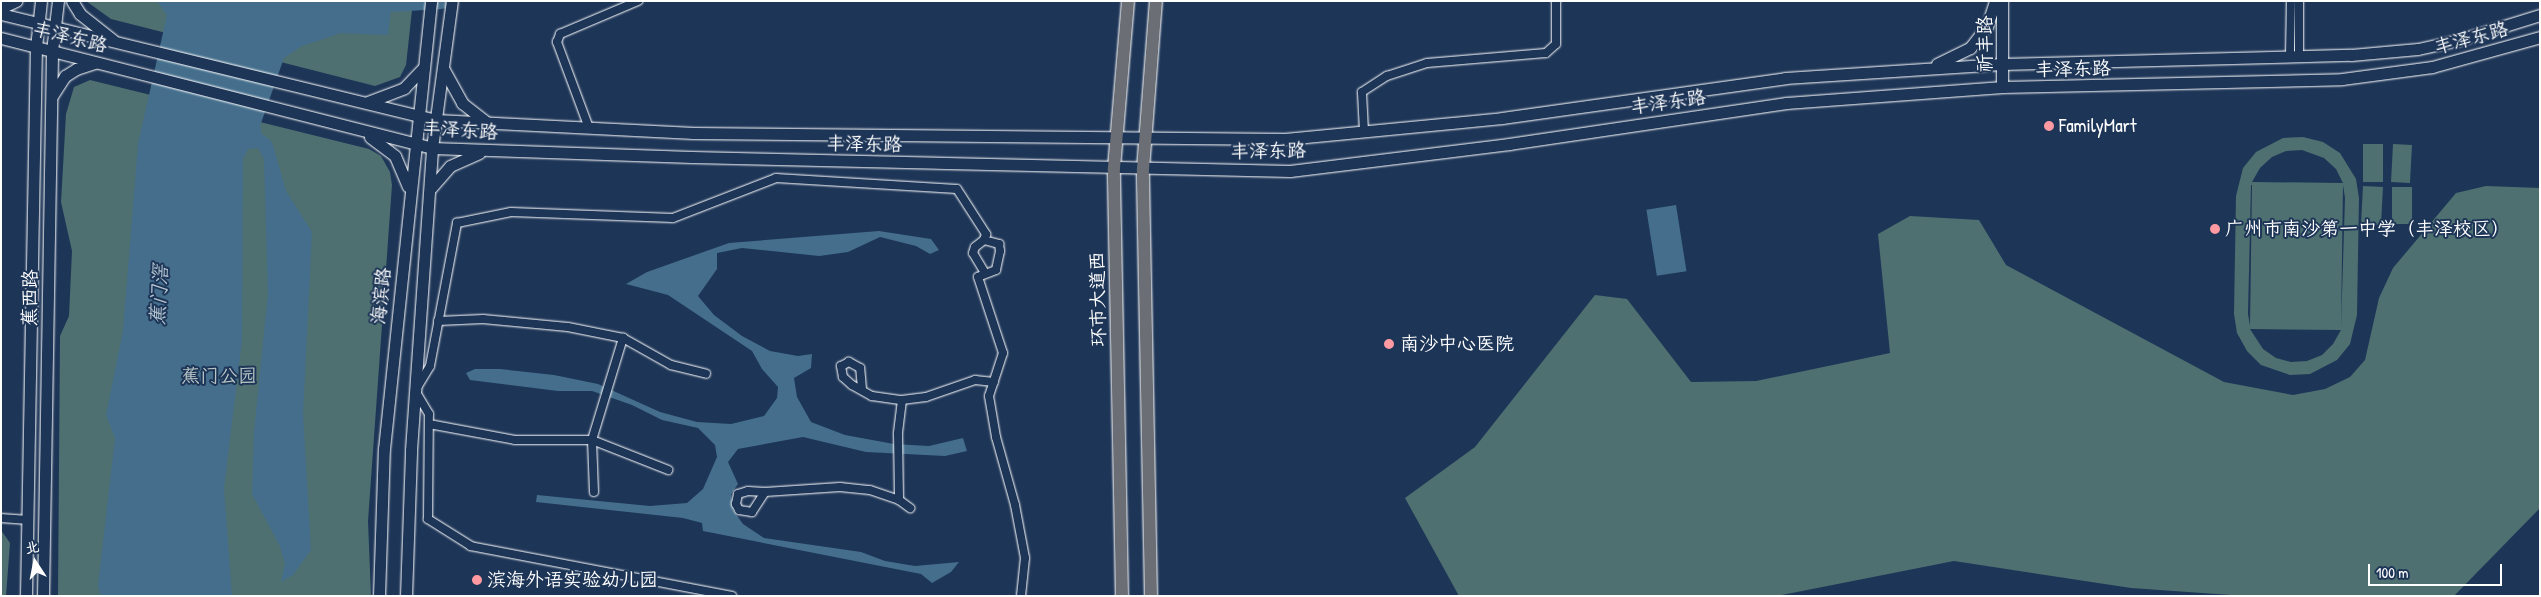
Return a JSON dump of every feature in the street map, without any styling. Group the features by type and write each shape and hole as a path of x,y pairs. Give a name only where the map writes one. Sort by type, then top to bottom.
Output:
{"main road":[{"path":"1,8 16,1"},
{"name":"蕉西路","path":"26,596 36,47 41,1"},
{"name":"蕉西路","path":"43,596 52,51 58,1"},
{"path":"72,1 80,14 116,42"},
{"name":"海滨路","path":"379,596 384,449 409,188 431,1"},
{"path":"406,596 415,391 432,148 452,1"},
{"name":"环市大道西","path":"1122,596 1114,168 1128,1"},
{"path":"1151,596 1143,169 1156,1"},
{"path":"1923,68 1970,48 1987,26 1995,1"},
{"name":"祈丰路","path":"2002,1 2002,87"},
{"name":"丰泽东路","path":"1,14 436,120 694,133 1285,139 1502,118 1786,78 2002,64 2295,56 2418,49 2459,40 2540,15"},
{"name":"丰泽东路","path":"1,38 432,148 1143,169 1290,171 1509,144 1786,103 2002,87 2342,79 2432,67 2540,37"},
{"path":"52,97 65,76 87,64 104,64"},
{"path":"366,102 404,88 424,67"},
{"path":"443,69 462,103 490,124"},
{"path":"358,130 380,142 395,156 409,188"},
{"path":"430,189 450,166 488,150"}],"street":[{"path":"589,128 557,42 560,34 638,1"},
{"path":"1364,131 1362,92 1387,76 1427,62 1546,53 1556,44 1556,1"},
{"path":"2291,1 2295,56"},
{"path":"2295,56 2299,1"},
{"path":"732,596 471,546 428,519 429,414 415,391 430,366 457,222 511,212 672,218 776,178 956,189 986,234 984,240 975,247 973,254 985,273"},
{"path":"984,240 999,244 1000,251 996,270 985,273 978,278 1003,353 989,396 996,437 1015,505 1025,558 1021,596"},
{"path":"438,322 492,320 568,327 623,338 671,365 706,374"},
{"path":"594,492 592,440 602,405 612,381 623,338"},
{"path":"862,389 872,396 902,400 926,397 975,380 994,382"},
{"path":"899,500 898,434 902,400"},
{"path":"429,424 515,440 592,440 668,470"},
{"path":"765,492 840,487 870,490 899,500 910,508"},
{"path":"1,518 28,520"}],"green space":[{"path":"86,1 413,1 406,65 400,77 375,86 111,19"},
{"name":"蕉门公园","path":"90,80 369,149 381,156 390,172 392,185 368,521 371,596 58,596 60,336 69,316 72,251 61,202 66,114 74,87"},
{"path":"2303,137 2323,142 2340,153 2356,179 2359,198 2357,315 2350,344 2337,360 2310,374 2290,375 2261,365 2247,351 2237,333 2234,314 2236,196 2243,168 2256,152 2283,138","holes":["2302,150 2324,158 2336,169 2343,183 2252,182 2260,168 2272,157 2286,151","2251,185 2252,185 2250,326 2248,314","2343,185 2345,198 2341,328","2250,329 2341,330 2333,344 2322,355 2307,361 2291,362 2276,358 2263,349"]},
{"path":"2363,144 2383,144 2383,182 2363,182"},
{"path":"2393,144 2412,145 2410,183 2391,182"},
{"path":"2363,186 2383,187 2381,225 2361,224"},
{"path":"2486,186 2540,188 2540,508 2454,596 2245,596 2131,588 1954,561 1777,596 1459,596 1405,498 1475,447 1595,295 1627,299 1691,382 1756,381 1890,353 1878,234 1910,216 1979,220 2006,265 2224,382 2293,395 2325,389 2350,377 2365,360 2379,298 2393,268 2456,193"},
{"path":"2392,187 2412,187 2412,224 2392,224"},
{"path":"1,530 10,543 6,596 1,596"}],"water":[{"name":"蕉门滘","path":"157,1 392,1 388,35 341,33 302,46 284,58 260,126 262,134 272,142 286,191 312,232 303,414 311,550 293,575 281,582 285,564 280,546 252,494 254,432 268,294 264,159 258,148 248,149 243,159 242,340 224,488 232,596 101,596 98,586 115,438 106,415 123,331 138,144 167,15"},
{"path":"1676,205 1686,271 1657,276 1646,210"},
{"path":"879,231 931,239 939,250 930,254 916,246 880,237 848,252 819,256 742,248 717,253 717,269 698,296 714,315 742,336 770,351 798,356 812,354 811,368 794,378 797,397 811,422 845,435 894,444 929,446 963,438 967,451 945,456 866,452 803,437 738,449 728,462 738,484 731,494 733,510 743,524 764,538 861,552 885,561 915,566 959,562 951,572 932,583 921,574 703,531 702,523 683,518 536,502 537,495 650,506 687,503 703,489 717,457 715,445 698,428 662,420 632,405 592,391 558,391 470,380 466,373 475,369 500,369 554,375 598,384 660,412 697,422 731,424 764,416 777,398 778,387 762,369 752,351 668,295 626,284 647,272 729,243"}],"waterway":[{"path":"391,4 441,1"}],"place":[{"name":"FamilyMart","path":"2049,126"},
{"name":"广州市南沙第一中学（丰泽校区）","path":"2215,229"},
{"name":"南沙中心医院","path":"1389,344"},
{"name":"滨海外语实验幼儿园","path":"477,580"}]}
